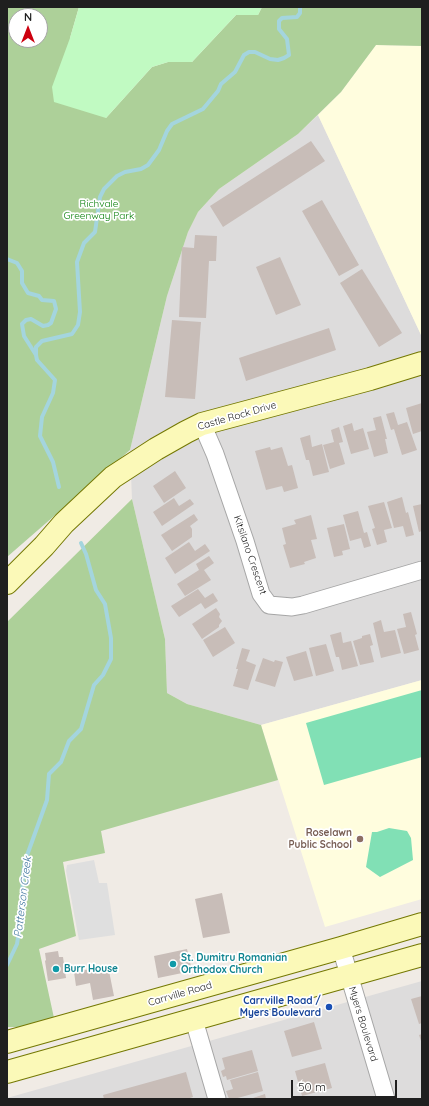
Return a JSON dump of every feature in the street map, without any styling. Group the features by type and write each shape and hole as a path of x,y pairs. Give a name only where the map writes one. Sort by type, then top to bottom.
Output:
{"main road":[{"name":"Castle Rock Drive","path":"7,583 44,546 64,523 113,478 156,449 202,424 370,379 422,363"},
{"name":"Carrville Road","path":"7,1042 422,924"},
{"path":"7,1072 422,955"},
{"path":"112,1013 120,1040"}],"street":[{"name":"Kitsilano Crescent","path":"202,424 228,490 261,594 269,605 292,607 303,606 422,570"},
{"name":"Myers Boulevard","path":"341,948 386,1099"},
{"path":"194,1020 217,1099"}],"shaded area":[{"path":"376,45 422,46 422,337 318,115 341,92"},
{"path":"318,115 422,337 422,680 261,725 187,704 167,693 165,639 132,499 130,450 167,296 188,232 198,212 219,189 298,134"},
{"name":"Roselawn Public School","path":"422,680 422,899 325,927 261,725"},
{"path":"94,860 99,883 107,883 115,935 79,940 66,871 67,865"},
{"path":"422,981 422,1099 7,1099 7,1098"}],"green space":[{"name":"Richvale Greenway Park","path":"7,7 79,7 70,38 106,118 152,67 168,62 192,62 236,15 258,15 262,7 422,7 422,46 376,45 341,92 298,134 219,189 198,212 188,232 167,296 130,450 7,557"},
{"path":"79,7 262,7 258,15 236,15 192,62 168,62 152,67 106,118 54,102 52,87 70,38"},
{"path":"132,499 165,639 167,693 187,704 261,725 278,780 101,831 105,853 63,862 76,936 39,949 54,1018 29,1027 7,1027 7,622"},
{"path":"422,690 422,757 324,785 306,723"},
{"path":"389,828 407,831 411,838 413,860 380,877 366,867 372,832"}],"building":[{"path":"311,141 325,161 223,227 210,206"},
{"path":"322,200 359,265 339,276 302,211"},
{"path":"195,235 217,236 216,261 209,261 206,318 179,317 182,247 194,248"},
{"path":"280,257 301,305 276,315 256,267"},
{"path":"362,269 402,333 379,347 340,283"},
{"path":"172,320 201,322 195,399 165,397"},
{"path":"329,328 336,350 246,381 239,358"},
{"path":"422,403 422,431 413,434 406,408"},
{"path":"394,412 398,425 407,422 417,450 402,455 394,429 391,430 386,414"},
{"path":"381,416 387,439 385,439 388,453 374,457 367,432 376,430 373,418"},
{"path":"352,423 354,431 363,428 369,449 351,454 343,426"},
{"path":"339,427 343,442 339,443 345,464 330,469 323,445 334,442 331,430"},
{"path":"310,435 312,447 322,444 329,472 313,476 309,460 306,460 300,438"},
{"path":"270,447 271,450 282,447 288,466 292,465 298,488 284,492 282,486 266,490 255,451"},
{"path":"175,471 186,488 164,503 153,486"},
{"path":"402,497 406,513 408,512 414,535 406,537 403,526 394,528 387,502"},
{"path":"174,498 179,506 190,499 194,504 162,526 153,512"},
{"path":"384,502 392,528 384,530 387,542 377,545 372,529 375,528 368,506"},
{"path":"422,504 422,531 419,532 413,506"},
{"path":"358,511 364,533 367,532 371,546 364,548 361,538 350,541 343,515"},
{"path":"194,514 198,520 190,526 192,529 192,537 172,551 161,535"},
{"path":"311,515 317,539 311,540 316,558 304,562 305,564 290,568 283,545 286,544 282,528 296,524 294,520"},
{"path":"344,524 350,549 342,551 343,555 334,557 327,528"},
{"path":"189,542 195,551 205,544 210,551 175,574 165,558"},
{"path":"209,556 214,563 204,570 211,580 185,596 177,584 199,570 196,564"},
{"path":"198,589 205,598 213,593 218,601 205,609 201,603 179,617 171,606"},
{"path":"216,608 222,621 219,627 202,639 192,624"},
{"path":"411,612 417,634 415,635 419,650 404,654 397,629 406,627 403,614"},
{"path":"381,620 384,632 395,630 401,653 381,658 373,623"},
{"path":"225,627 235,643 213,657 203,640"},
{"path":"341,632 343,643 351,641 358,666 342,670 339,657 336,657 330,635"},
{"path":"370,634 373,645 370,646 374,662 360,665 353,641"},
{"path":"326,644 334,671 316,676 309,648"},
{"path":"242,648 250,650 246,661 256,665 248,690 233,686"},
{"path":"306,651 313,676 294,681 286,657"},
{"path":"263,658 274,662 275,660 283,662 275,687 255,681"},
{"path":"222,893 230,933 203,938 195,899"},
{"name":"St. Dumitru Romanian Orthodox Church","path":"187,949 192,971 158,978 154,956"},
{"name":"Burr House","path":"58,951 59,957 63,957 66,978 48,981 45,953"},
{"path":"108,966 114,996 93,1000 90,983 76,986 74,972"},
{"path":"422,996 422,1023 419,1024 411,999"},
{"path":"314,1022 322,1049 292,1057 284,1031"},
{"path":"422,1034 422,1044 419,1035"},
{"path":"252,1050 258,1071 227,1080 226,1076 223,1077 221,1071 225,1069 222,1058"},
{"path":"325,1063 332,1088 302,1096 295,1071"},
{"path":"186,1072 193,1097 187,1099 104,1099 103,1095"},
{"path":"258,1072 263,1091 229,1099 226,1091 233,1089 230,1080"},
{"path":"265,1094 266,1099 250,1099"}],"waterway":[{"path":"36,355 36,347 42,341 72,334 78,325 80,312 77,262 84,243 95,232 100,197 104,189 117,176 125,172 141,169 148,165 159,150 167,131 172,124 203,109 218,91 221,84 235,72 244,55 249,52 255,52 270,59 278,60 289,55 287,39 279,29 279,21 282,18 297,17 300,13 300,7"},
{"name":"Patterson Creek","path":"7,259 17,263 22,271 22,283 28,293 39,296 42,300 54,301 56,309 51,323 48,325 43,326 31,319 26,320 22,324 24,336 36,355 37,360 55,380 53,393 42,417 40,436 53,462 59,487"},
{"name":"Patterson Creek","path":"7,965 17,944 21,918 25,861 47,800 49,774 61,762 69,741 81,729 94,685 103,675 111,659 111,638 105,604 96,590 86,554 81,543"}],"place":[{"name":"Roselawn Public School","path":"360,839"},
{"name":"St. Dumitru Romanian Orthodox Church","path":"173,964"},
{"name":"Burr House","path":"56,969"},
{"name":"Carrville Road / Myers Boulevard","path":"329,1007"}]}
